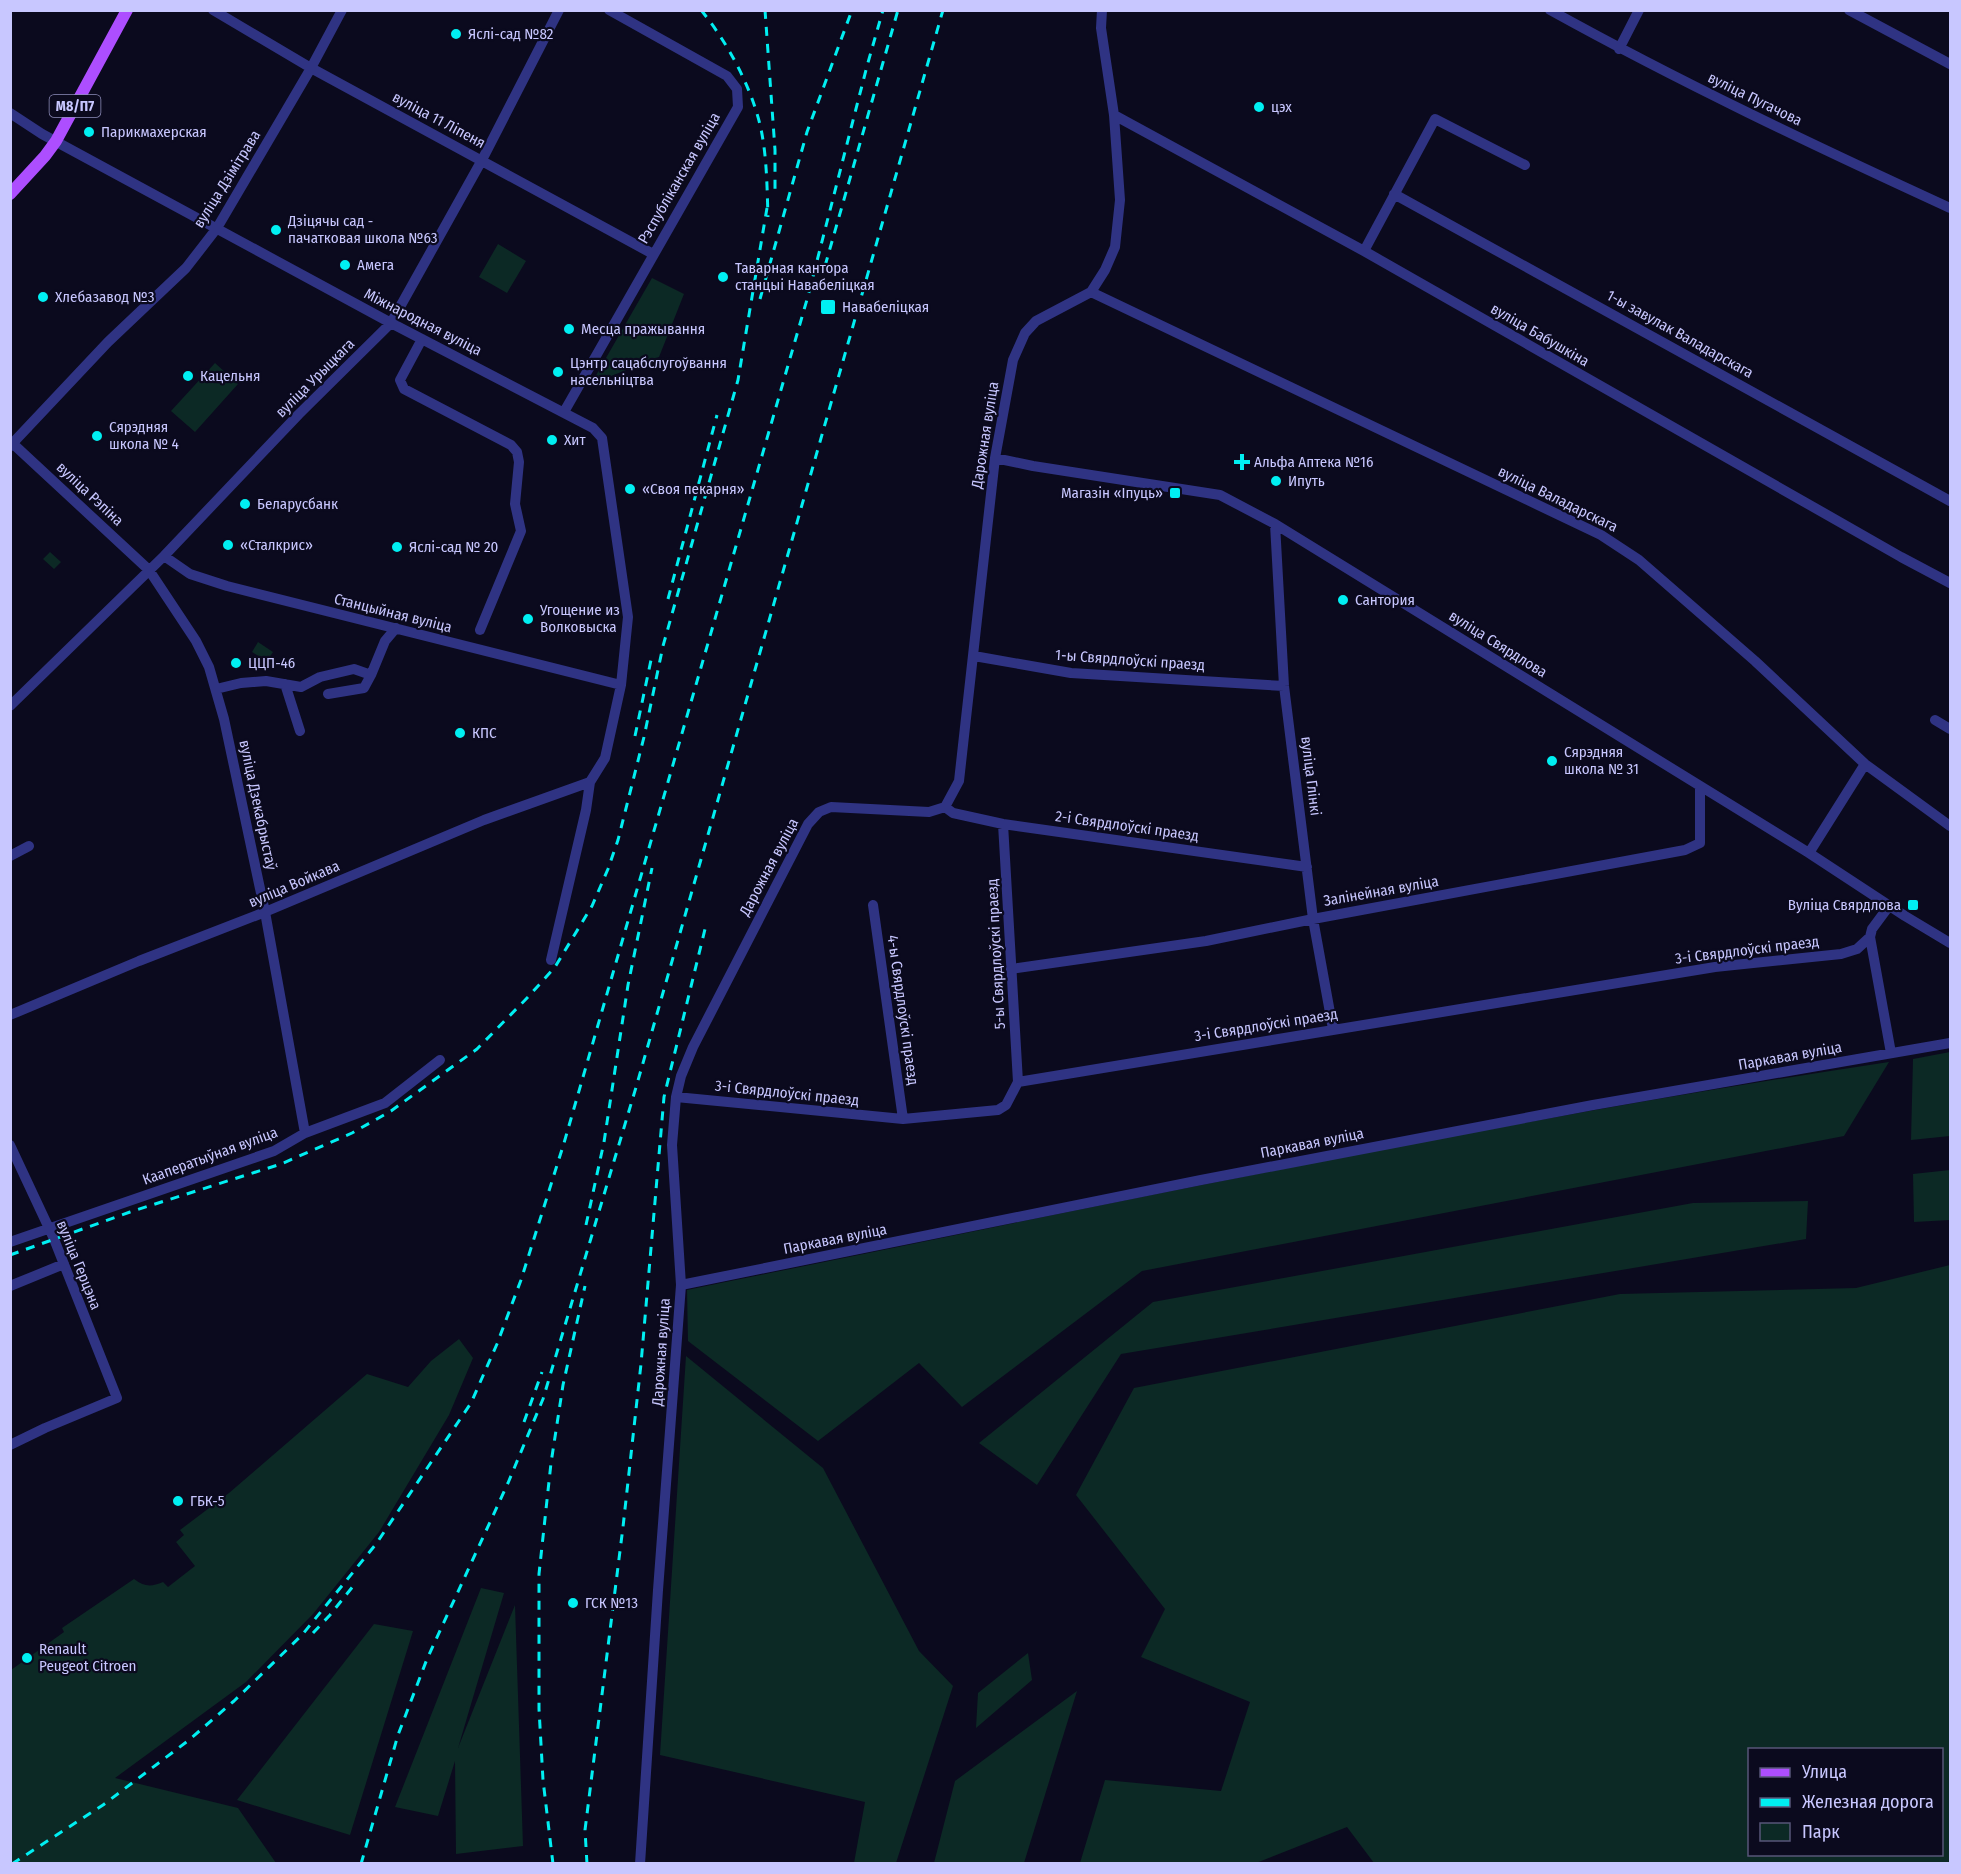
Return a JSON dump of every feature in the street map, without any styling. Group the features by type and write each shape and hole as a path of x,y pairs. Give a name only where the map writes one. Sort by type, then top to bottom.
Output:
{"main road":[{"name":"М8/П7","path":"10,194 56,141 127,10"}],"street":[{"name":"вуліца 11 Ліпеня","path":"213,10 311,68 652,254"},
{"name":"вуліца Дзімітрава","path":"12,444 108,342 186,268 217,228 311,68 342,10"},
{"name":"вуліца Урыцкага","path":"10,706 164,556 299,414 391,323 482,160 559,10"},
{"name":"Рэспубліканская вуліца","path":"564,412 652,254 738,107 737,89 727,75 609,10"},
{"path":"1091,292 1105,270 1115,247 1120,218 1114,115 1101,28 1102,10"},
{"name":"вуліца Пугачова","path":"1550,10 1619,49 1839,158 1950,208"},
{"path":"1619,49 1639,10"},
{"path":"1849,10 1950,64"},
{"name":"Міжнародная вуліца","path":"10,113 56,141 391,323 564,412 593,428 602,438 628,617 621,685 605,758 590,782"},
{"name":"вуліца Бабушкіна","path":"1114,115 1364,251 1901,557 1950,582"},
{"path":"1364,251 1435,119 1525,165"},
{"name":"1-ы завулак Валадарскага","path":"1394,194 1950,501"},
{"name":"Дарожная вуліца","path":"640,1863 681,1286 672,1145 676,1097 681,1076 693,1047 783,871 808,824 819,812 831,807 929,812 945,807 959,781 995,458 1013,360 1024,333 1036,321 1091,292"},
{"name":"вуліца Валадарскага","path":"1091,292 1601,535 1639,560 1755,661 1865,764 1950,826"},
{"path":"422,339 400,380 404,388 511,445 517,452 519,462 515,504 521,531 480,630"},
{"name":"вуліца Рэпіна","path":"12,444 148,570"},
{"name":"вуліца Свярдлова","path":"995,458 1220,495 1275,524 1809,853 1950,943"},
{"name":"вуліца Глінкі","path":"1275,524 1284,686 1313,919 1333,1029"},
{"name":"Станцыйная вуліца","path":"164,556 190,574 227,586 621,685"},
{"name":"вуліца Дзекабрыстаў","path":"148,570 196,640 216,689 225,719 265,912 305,1133"},
{"path":"328,694 364,688 385,641 396,628"},
{"name":"1-ы Свярдлоўскі праезд","path":"974,656 1071,673 1284,686"},
{"path":"216,689 241,683 266,681 301,687 320,677 354,669 371,675"},
{"path":"285,684 300,731"},
{"path":"1935,720 1950,729"},
{"path":"1809,853 1865,764"},
{"path":"551,960 590,782"},
{"name":"вуліца Войкава","path":"10,1016 484,820 590,782"},
{"name":"Залінейная вуліца","path":"1011,969 1206,941 1693,848 1700,843 1700,787"},
{"name":"2-і Свярдлоўскі праезд","path":"945,807 953,813 1003,824 1307,867"},
{"name":"5-ы Свярдлоўскі праезд","path":"1003,824 1018,1082"},
{"path":"10,856 29,846"},
{"name":"4-ы Свярдлоўскі праезд","path":"873,905 903,1119"},
{"path":"1889,906 1872,929 1870,937 1891,1053"},
{"name":"3-і Свярдлоўскі праезд","path":"676,1097 903,1119 998,1110 1006,1106 1018,1082 1715,967 1841,954 1857,949 1870,937"},
{"name":"Паркавая вуліца","path":"681,1286 1224,1175 1593,1105 1950,1043"},
{"name":"Кааператыўная вуліца","path":"10,1242 274,1151 305,1133 385,1102 440,1060"},
{"name":"вуліца Герцэна","path":"10,1145 64,1264 117,1398 10,1445"},
{"path":"10,1286 64,1264"}],"green space":[{"path":"498,244 526,261 507,293 479,277"},
{"path":"652,278 684,294 659,357 591,384"},
{"path":"215,363 238,384 195,432 171,411"},
{"path":"50,552 61,562 54,569 43,559"},
{"path":"258,642 273,652 267,661 252,652"},
{"path":"1950,1052 1950,1136 1911,1140 1913,1059"},
{"path":"1889,1062 1844,1136 1142,1271 962,1407 919,1363 818,1441 688,1341 687,1290 1437,1139"},
{"path":"1950,1170 1950,1220 1914,1222 1913,1174"},
{"path":"1808,1201 1806,1239 1121,1354 1037,1485 979,1443 1153,1302 1693,1203"},
{"path":"1950,1265 1950,1863 1374,1863 1347,1827 1256,1863 1080,1863 1105,1780 1221,1791 1250,1702 1141,1657 1165,1609 1076,1495 1134,1388 1620,1294 1856,1288"},
{"path":"459,1339 473,1358 449,1415 379,1532 313,1614 246,1682 115,1778 238,1808 276,1863 11,1863 11,1670 64,1632 62,1628 134,1579 141,1584 148,1585 163,1582 168,1587 195,1566 176,1542 184,1535 180,1530 229,1493 367,1374 408,1387 431,1361"},
{"path":"686,1356 823,1468 919,1651 953,1686 896,1863 854,1863 865,1802 660,1755"},
{"path":"481,1588 504,1593 458,1748 515,1605 523,1846 456,1854 455,1761 438,1816 395,1807"},
{"path":"374,1624 413,1631 350,1835 237,1800"},
{"path":"1028,1653 1032,1680 976,1728 978,1693"},
{"path":"1077,1691 1024,1863 934,1863 955,1781"}],"railway":[{"path":"701,10 738,66 757,113 764,151 768,217"},
{"path":"765,10 775,150 775,196"},
{"path":"760,299 807,132 852,10"},
{"path":"12,1864 103,1805 189,1740 234,1701 302,1635 376,1544 471,1403 497,1344 521,1280 564,1143 808,296 883,10"},
{"path":"825,266 898,10"},
{"path":"361,1864 398,1735 427,1659 508,1483 543,1399 637,1084 943,10"},
{"path":"10,1255 130,1212 281,1164 352,1133 391,1111 477,1049 555,967 592,906 618,840 644,737 663,646 738,380 767,208"},
{"path":"668,599 717,415"},
{"path":"635,736 651,660"},
{"path":"586,1225 604,1142 628,985 652,868"},
{"path":"587,1864 585,1830 641,1364 664,1097 706,925"},
{"path":"553,1864 543,1780 539,1709 539,1574 551,1463 563,1385 585,1286"},
{"path":"524,1422 542,1372"},
{"path":"313,1633 354,1585"}],"place":[{"name":"Яслі-сад №82","path":"456,34"},
{"name":"цэх","path":"1259,107"},
{"name":"Парикмахерская","path":"89,132"},
{"name":"Дзіцячы сад - пачатковая школа №63","path":"276,230"},
{"name":"Амега","path":"345,265"},
{"name":"Таварная кантора станцыі Навабеліцкая","path":"723,277"},
{"name":"Хлебазавод №3","path":"43,297"},
{"name":"Навабеліцкая","path":"828,307"},
{"name":"Месца пражывання","path":"569,329"},
{"name":"Цэнтр сацабслугоўвання насельніцтва","path":"558,372"},
{"name":"Кацельня","path":"188,376"},
{"name":"Сярэдняя школа № 4","path":"97,436"},
{"name":"Хит","path":"552,440"},
{"name":"Альфа Аптека №16","path":"1242,462"},
{"name":"Ипуть","path":"1276,481"},
{"name":"«Своя пекарня»","path":"630,489"},
{"name":"Магазін «Іпуць»","path":"1175,493"},
{"name":"Беларусбанк","path":"245,504"},
{"name":"«Сталкрис»","path":"228,545"},
{"name":"Яслі-сад № 20","path":"397,547"},
{"name":"Сантория","path":"1343,600"},
{"name":"Угощение из Волковыска","path":"528,619"},
{"name":"ЦЦП-46","path":"236,663"},
{"name":"КПС","path":"460,733"},
{"name":"Сярэдняя школа № 31","path":"1552,761"},
{"name":"Вуліца Свярдлова","path":"1913,905"},
{"name":"ГБК-5","path":"178,1501"},
{"name":"ГСК №13","path":"573,1603"},
{"name":"Renault Peugeot Citroen","path":"27,1658"}]}
